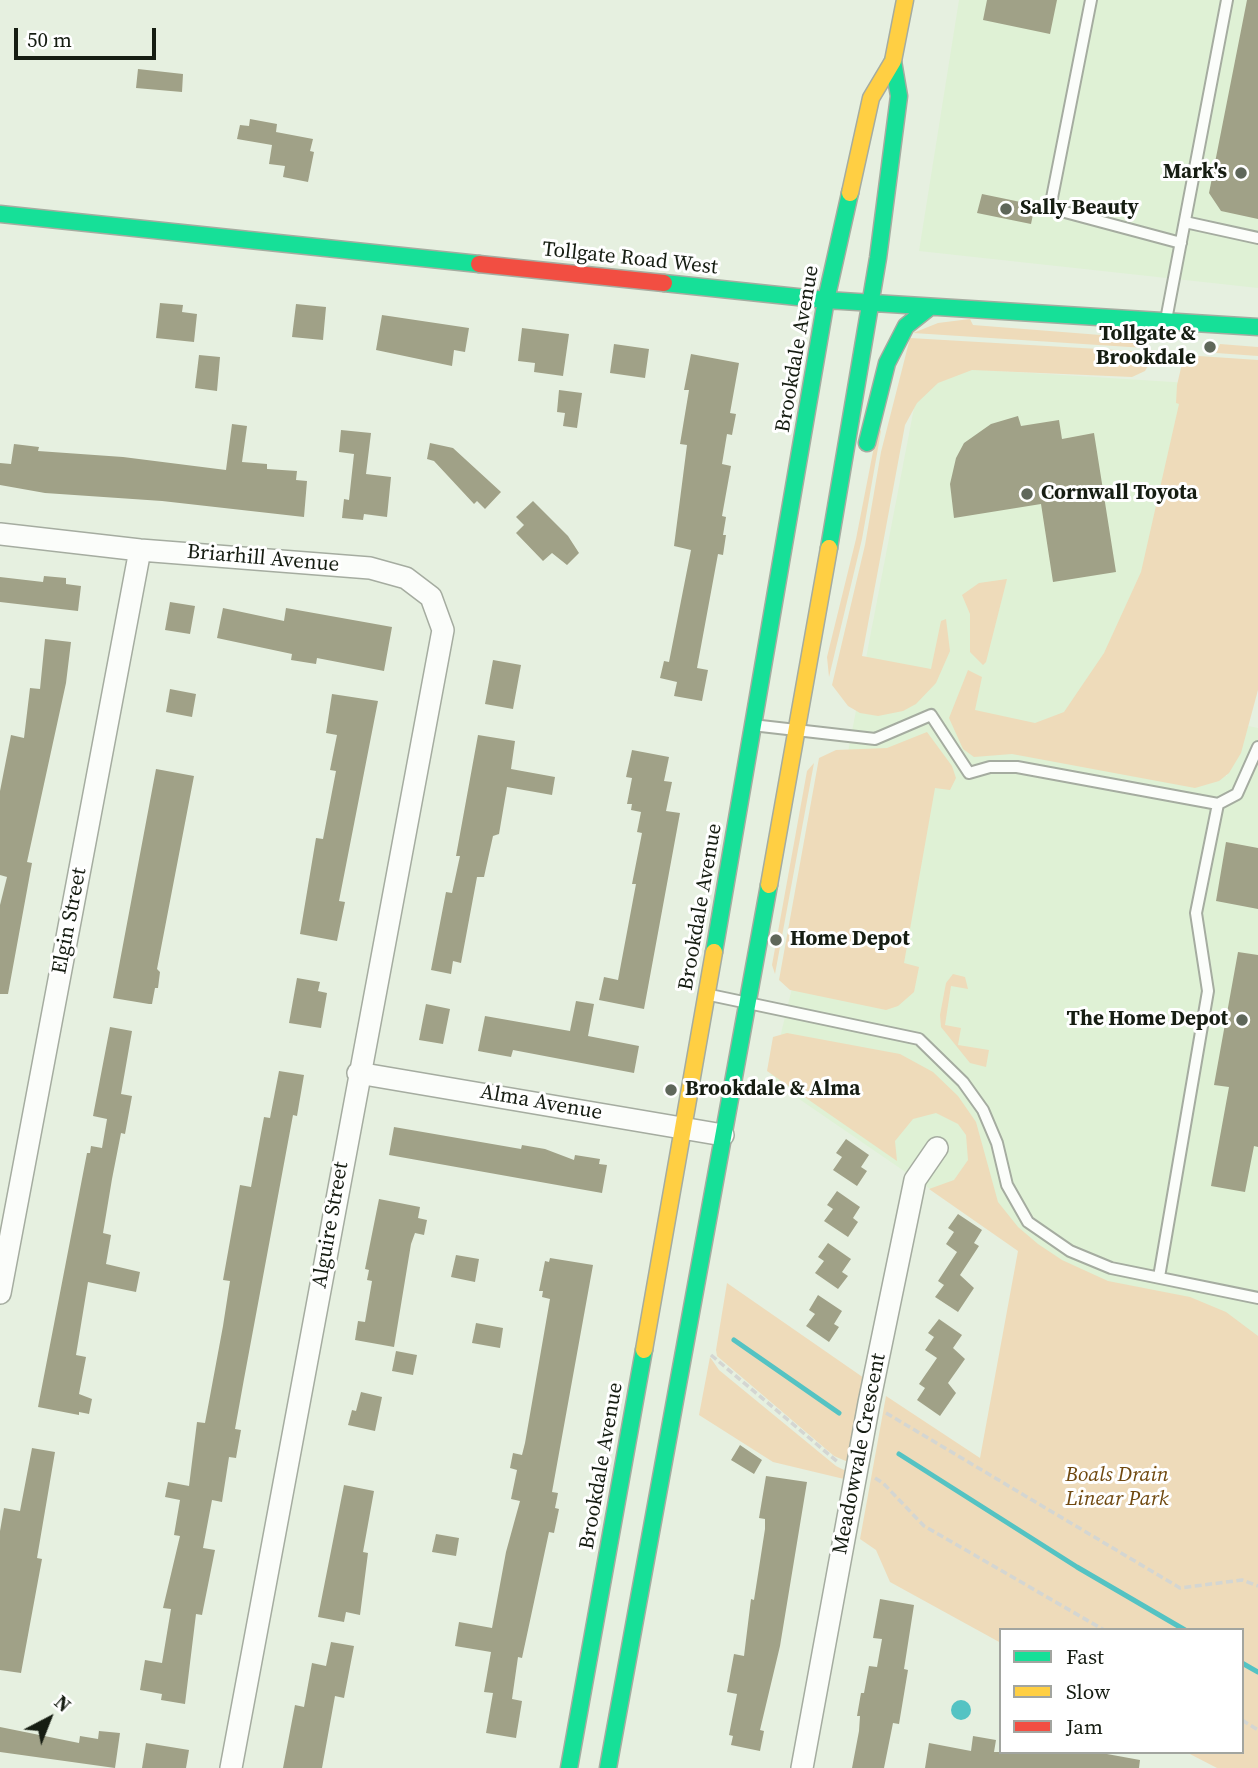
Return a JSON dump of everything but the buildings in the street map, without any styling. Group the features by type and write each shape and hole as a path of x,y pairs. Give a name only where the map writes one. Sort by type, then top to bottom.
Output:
{"main road":[{"name":"Brookdale Avenue","path":"570,1767 754,726 826,300 870,98 893,61 905,0"},
{"name":"Brookdale Avenue","path":"608,1768 824,580 878,258 900,96 893,61"},
{"name":"Tollgate Road West","path":"0,214 826,300 1258,327"},
{"path":"863,464 887,363 906,326 930,307"},
{"path":"824,580 844,551"}],"street":[{"name":"Briarhill Avenue","path":"0,534 140,550 370,568 406,578 431,597 443,630 433,682"},
{"name":"Elgin Street","path":"0,1293 140,550"},
{"name":"Alguire Street","path":"231,1768 433,682"},
{"name":"Alma Avenue","path":"359,1073 723,1135"},
{"name":"Meadowvale Crescent","path":"802,1768 869,1403 915,1180 937,1147"},
{"path":"570,1767 594,1768"}],"lane":[{"path":"1091,0 1050,208 1181,243"},
{"path":"1165,322 1227,0"},
{"path":"1185,222 1258,238"},
{"path":"754,726 796,728 875,738 931,715 969,773 989,767 1017,767 1218,804 1237,794 1258,747"},
{"path":"1159,1277 1208,991 1196,913 1218,804"},
{"path":"707,994 919,1039 963,1082 983,1110 997,1143 1007,1185 1028,1222 1070,1251 1111,1268 1258,1298"}],"path":[{"path":"708,1353 841,1464 857,1468 883,1483 924,1526 1101,1628"},
{"path":"869,1403 1180,1588 1242,1580 1258,1586"}],"shaded area":[{"path":"959,0 1258,0 1258,288 919,251"},
{"path":"922,366 1204,384 1130,768 1227,776 1234,723 1258,728 1258,1414 770,1079 844,773"}],"green space":[{"path":"970,319 973,325 1139,338 1145,348 913,333 938,323"},
{"path":"910,338 1150,352 1151,361 1145,371 1132,377 972,370 938,383 917,403 905,425 862,656 931,669 941,621 946,619 950,651 936,683 916,704 903,711 878,716 860,713 848,706 832,685 865,545 881,452"},
{"path":"1220,344 1258,347 1258,356 1216,353"},
{"path":"1184,355 1258,360 1258,690 1241,753 1229,773 1219,781 1195,788 1012,754 974,757 963,749 949,718 968,670 982,677 975,710 1035,723 1064,712 1104,653 1141,572 1179,404 1176,403 1177,385"},
{"path":"878,426 881,431 862,539 829,677 827,657 856,539"},
{"path":"1007,579 983,665 970,652 970,614 962,595 979,583"},
{"path":"927,732 952,766 956,778 950,790 935,788 904,963 919,967 914,992 898,1006 886,1010 790,990 779,980 819,758 836,750 887,748"},
{"path":"814,763 775,974 772,965 807,771"},
{"path":"953,974 965,977 968,989 951,986 945,1025 961,1028 958,1045 989,1050 986,1067 970,1063 941,1027 940,1015 946,983"},
{"name":"Boals Drain Linear Park","path":"787,1033 900,1054 933,1072 958,1096 976,1122 998,1202 1018,1227 1038,1244 1062,1260 1108,1281 1190,1297 1226,1312 1258,1336 1258,1768 1217,1768 1190,1754 1244,1754 1244,1628 999,1628 999,1642 890,1582 876,1550 860,1539 886,1396 980,1458 1018,1251 929,1189 954,1180 968,1160 966,1135 958,1124 936,1113 913,1119 895,1141 897,1161 767,1071 773,1037"},
{"path":"727,1283 864,1378 848,1462 834,1456 717,1356"},
{"path":"710,1357 719,1370 836,1466 846,1471 844,1479 773,1462 699,1415"}],"water":[{"path":"961,1700 968,1703 971,1710 968,1717 961,1720 954,1717 951,1710 954,1703"}],"waterway":[{"path":"734,1340 839,1413"},
{"path":"899,1454 1077,1567 1182,1628"},
{"path":"1244,1664 1258,1672"}],"traffic: fast":[{"path":"829,548 878,258 899,96 893,61"},
{"path":"714,952 826,300 850,193"},
{"path":"0,214 479,264"},
{"path":"664,283 826,300 1258,327"},
{"path":"867,443 887,363 906,326 930,307"},
{"path":"608,1768 769,885"},
{"path":"569,1768 644,1350"}],"traffic: slow":[{"path":"850,193 871,98 893,61 905,0"},
{"path":"769,885 829,548"},
{"path":"644,1350 714,952"}],"traffic: jam":[{"path":"479,264 664,283"}],"place":[{"name":"Mark's","path":"1241,173"},
{"name":"Sally Beauty","path":"1006,209"},
{"name":"Tollgate & Brookdale","path":"1210,347"},
{"name":"Cornwall Toyota","path":"1027,494"},
{"name":"Home Depot","path":"776,940"},
{"name":"The Home Depot","path":"1242,1020"},
{"name":"Brookdale & Alma","path":"671,1090"}]}
